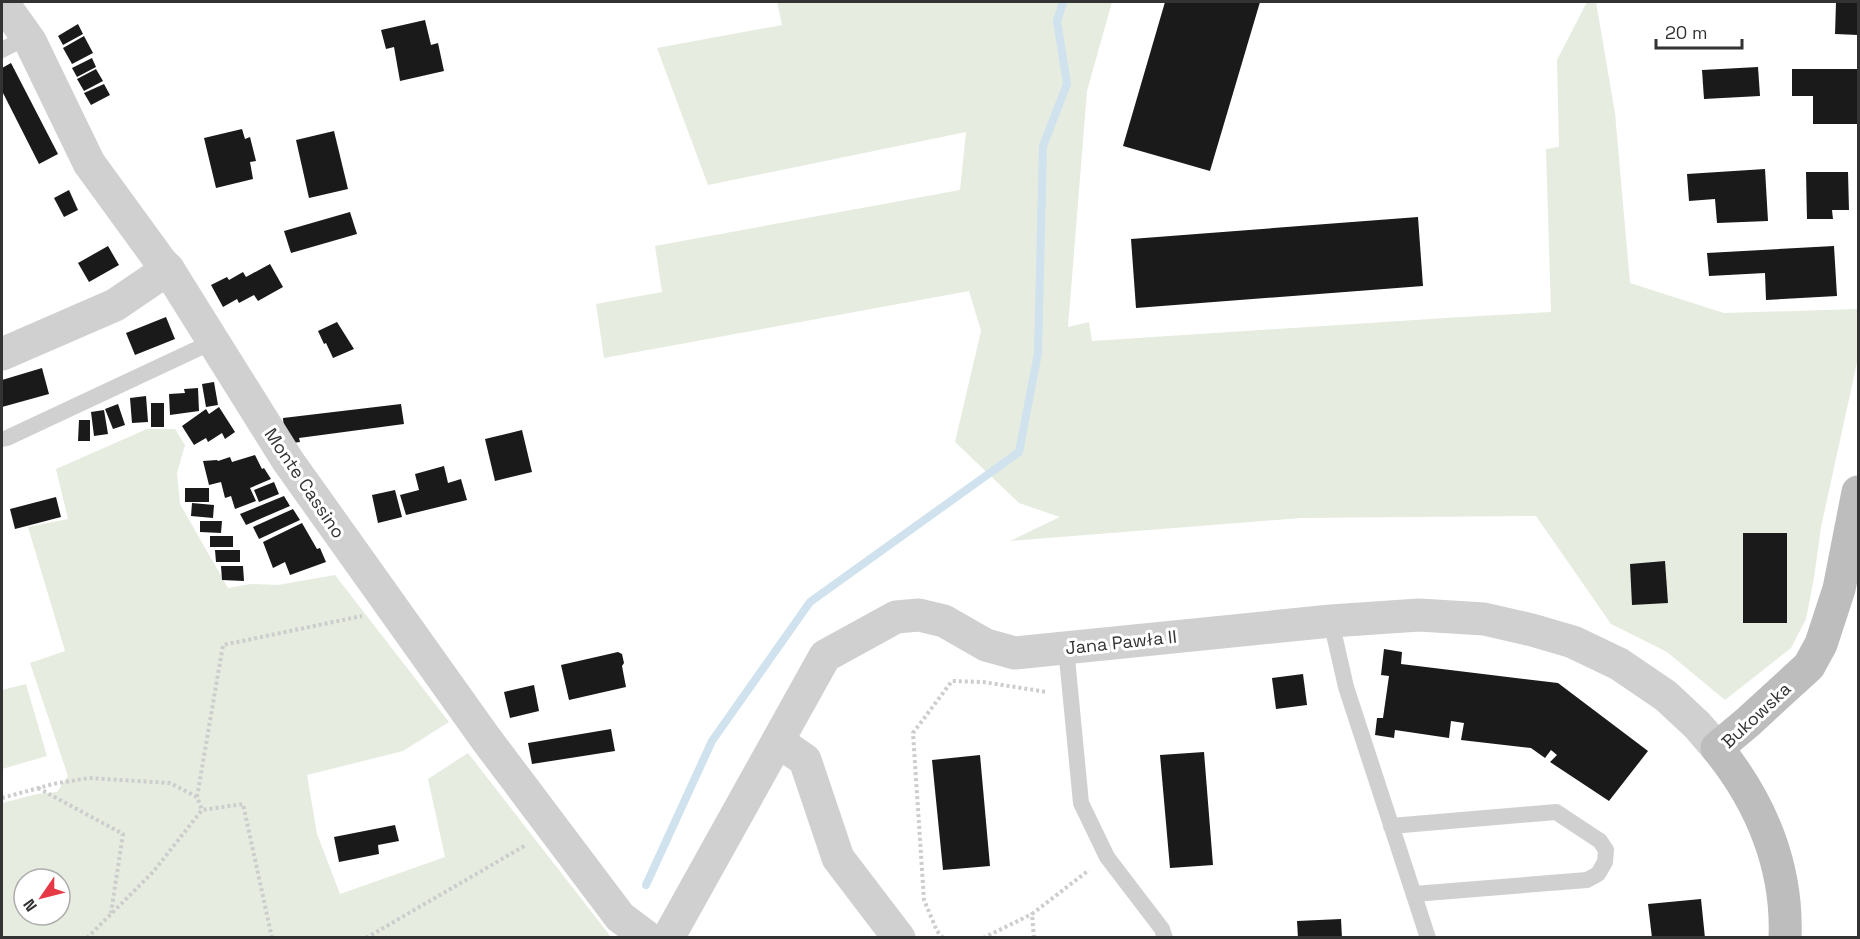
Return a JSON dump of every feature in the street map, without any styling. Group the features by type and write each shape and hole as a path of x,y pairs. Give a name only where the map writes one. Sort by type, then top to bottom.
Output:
{"street":[{"name":"Monte Cassino","path":"2,2 14,43 89,163 168,269 288,461 486,739 621,917 648,938"},
{"path":"2,354 115,305 168,269"},
{"name":"Bukowska","path":"1785,938 1778,863 1771,842 1751,797 1717,748 1809,666 1821,644 1839,589 1858,492"},
{"name":"Jana Pawła II","path":"668,938 825,656 897,617 919,615 944,621 986,645 1015,653 1331,621 1419,615 1484,619 1573,642 1619,664 1666,696 1697,725 1717,748"},
{"path":"779,742 805,760 838,858 899,938"}],"lane":[{"path":"2,439 212,342"},
{"path":"1331,621 1346,687 1428,938"},
{"path":"1066,648 1081,803 1107,857 1162,929 1165,938"},
{"path":"1391,826 1556,812 1600,842 1606,850 1605,862 1598,874 1587,880 1414,894"}],"path":[{"path":"202,810 197,797 223,645 366,615"},
{"path":"943,938 937,931 924,900 913,733 952,681 983,682 1072,697"},
{"path":"2,798 89,778 170,783 197,797"},
{"path":"38,788 123,834 111,914"},
{"path":"87,938 153,872 202,810 243,804 272,938"},
{"path":"366,938 529,843"},
{"path":"983,938 1032,914 1107,857"},
{"path":"1032,914 1034,938"}],"shaded area":[{"path":"777,2 1112,2 1087,91 1068,327 1089,322 1092,341 1551,312 1546,149 1559,147 1557,60 1587,2 1596,2 1615,113 1630,283 1724,313 1858,309 1858,358 1821,527 1806,619 1791,648 1725,700 1667,652 1611,624 1536,516 1301,518 1010,541 1060,517 1019,503 955,442 981,331 969,291 604,358 596,304 662,292 655,246 960,190 966,132 708,185 657,48 782,25"},
{"path":"147,429 175,429 185,445 177,473 180,504 228,588 251,584 278,585 335,575 449,722 403,751 307,775 317,834 340,894 445,857 428,779 468,753 611,937 2,938 2,803 37,794 57,792 68,776 30,663 65,651 28,527 68,519 56,469"},
{"path":"26,684 47,756 2,769 2,690"}],"building":[{"path":"1165,2 1260,2 1210,171 1123,146"},
{"path":"1836,2 1858,2 1858,35 1835,34"},
{"path":"425,20 431,45 438,43 444,71 400,81 394,47 386,49 381,30"},
{"path":"78,24 83,34 63,45 58,36"},
{"path":"84,36 93,53 72,64 63,48"},
{"path":"92,58 96,67 77,77 72,68"},
{"path":"11,63 58,154 39,164 2,91 2,68"},
{"path":"1758,67 1760,96 1704,99 1702,70"},
{"path":"96,69 103,81 84,91 77,79"},
{"path":"1792,69 1858,69 1858,124 1813,124 1813,96 1792,96"},
{"path":"104,84 110,95 91,105 84,93"},
{"path":"242,129 245,139 250,137 256,161 250,162 253,179 216,188 204,138"},
{"path":"334,131 348,189 309,198 296,140"},
{"path":"1765,169 1768,221 1717,223 1715,199 1689,201 1687,174"},
{"path":"1806,172 1848,172 1849,210 1832,210 1833,219 1807,219"},
{"path":"69,190 78,210 64,217 54,198"},
{"path":"350,212 357,234 291,253 284,231"},
{"path":"1418,217 1423,286 1136,308 1131,239"},
{"path":"108,246 119,265 89,282 78,263"},
{"path":"1834,246 1837,296 1766,300 1765,273 1709,276 1707,253"},
{"path":"270,264 283,287 258,301 254,295 239,303 237,299 223,307 211,285 227,277 229,280 243,272 246,277"},
{"path":"166,317 175,339 135,355 126,333"},
{"path":"337,322 354,349 333,358 318,331"},
{"path":"42,368 49,394 2,407 2,380"},
{"path":"214,382 218,405 206,407 202,384"},
{"path":"198,388 199,411 170,415 169,394 185,393 184,389"},
{"path":"146,396 148,422 132,423 130,398"},
{"path":"151,403 164,403 164,427 151,427"},
{"path":"118,404 125,425 113,429 105,409"},
{"path":"401,404 404,424 299,438 300,442 285,444 283,418"},
{"path":"219,407 235,432 225,439 222,433 208,442 206,438 194,445 182,426 206,409 209,414"},
{"path":"104,410 108,434 94,436 91,412"},
{"path":"79,420 90,420 90,441 78,441"},
{"path":"522,430 532,472 495,481 485,439"},
{"path":"255,455 262,469 264,468 271,479 250,488 256,501 235,509 231,496 225,498 221,482 209,485 203,461 218,461 230,457 232,462"},
{"path":"444,466 448,483 461,479 467,500 406,515 400,495 419,490 415,474"},
{"path":"274,482 279,494 259,502 254,490"},
{"path":"185,488 209,488 209,502 185,502"},
{"path":"395,490 402,517 378,523 372,495"},
{"path":"284,496 290,506 246,525 240,514"},
{"path":"56,497 61,517 15,529 10,509"},
{"path":"192,503 214,505 213,518 191,516"},
{"path":"293,509 300,520 259,539 253,527"},
{"path":"200,521 222,521 221,533 200,532"},
{"path":"302,523 317,549 320,548 326,562 290,575 285,562 273,568 263,542"},
{"path":"1743,533 1787,533 1787,623 1743,623"},
{"path":"210,536 233,536 233,547 210,547"},
{"path":"215,550 240,550 240,562 216,562"},
{"path":"1665,561 1668,603 1632,605 1630,564"},
{"path":"221,566 243,566 244,581 222,580"},
{"path":"1384,649 1402,652 1401,664 1558,683 1648,751 1609,801 1550,762 1557,755 1551,750 1545,758 1531,748 1461,740 1464,723 1451,721 1449,738 1395,730 1394,738 1375,735 1377,718 1383,718 1389,676 1381,675"},
{"path":"618,652 622,654 626,687 569,700 561,665"},
{"path":"1303,674 1307,705 1276,709 1272,678"},
{"path":"534,685 539,711 510,718 504,692"},
{"path":"611,729 615,751 532,764 528,743"},
{"path":"1204,752 1213,865 1170,868 1160,755"},
{"path":"980,755 990,866 943,870 932,760"},
{"path":"395,825 399,841 378,845 379,854 339,862 334,837"},
{"path":"1701,899 1705,938 1652,938 1648,904"},
{"path":"1341,919 1342,938 1298,938 1297,921"}],"waterway":[{"path":"646,885 712,741 810,602 1019,452 1038,353 1043,146 1067,84 1057,21 1063,2"}]}
